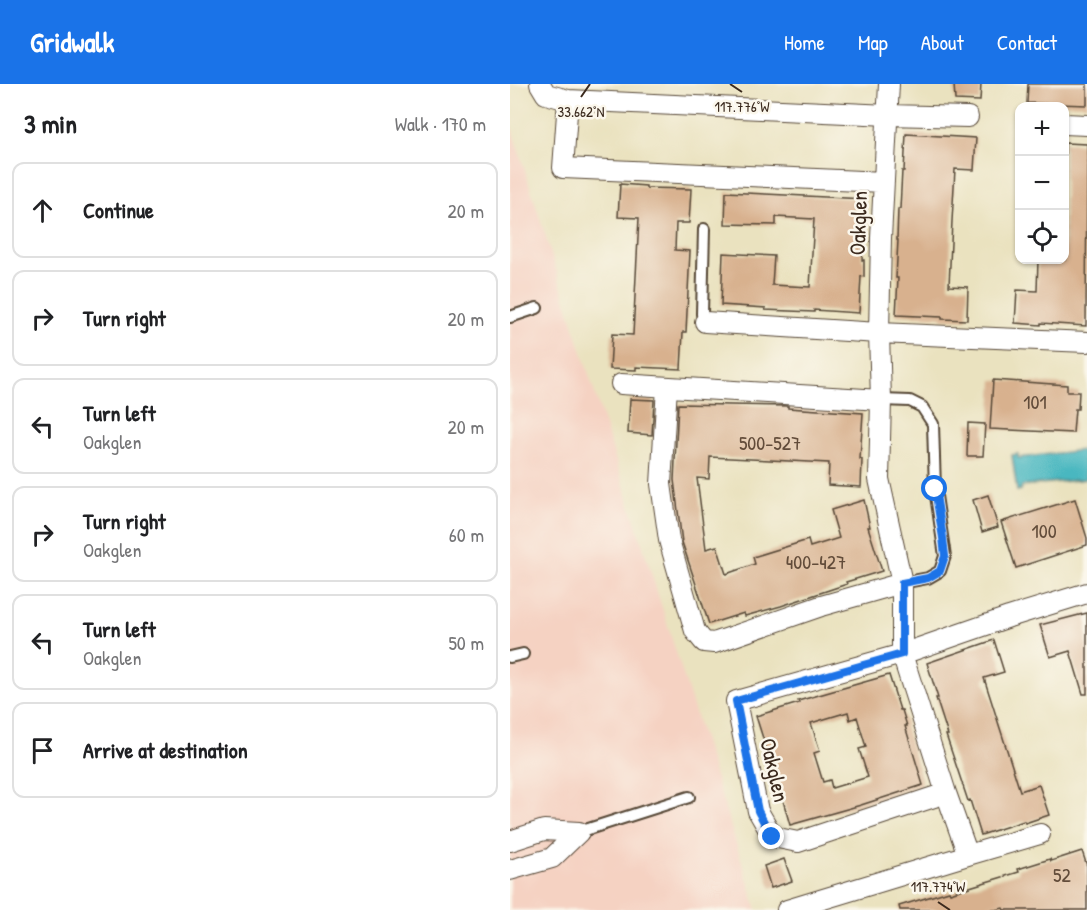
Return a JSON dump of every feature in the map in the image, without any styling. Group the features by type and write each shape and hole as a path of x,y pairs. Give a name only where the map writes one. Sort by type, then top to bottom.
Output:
{"street":[{"path":"540,84 546,93 568,100 968,117"},
{"name":"Oakglen","path":"889,84 879,333 881,400 879,479 902,583 902,654 968,855"},
{"path":"568,100 563,168 884,182"},
{"path":"1069,124 1087,125"},
{"path":"705,322 879,333 1087,342"},
{"path":"621,384 881,400"},
{"path":"667,387 661,484 669,540 695,631 704,642 714,643 820,606 902,583"},
{"name":"Oakglen","path":"946,793 798,842 772,837 758,811 736,701 902,654 1087,593"},
{"path":"510,840 544,830 579,832"},
{"path":"510,870 552,858 579,832"},
{"path":"787,910 1040,834"}],"lane":[{"path":"704,229 702,314 705,322"},
{"path":"510,317 537,308"},
{"path":"881,400 910,401 922,407 933,424 935,489 945,556 940,571 928,578 902,583"},
{"path":"510,657 523,654"},
{"path":"579,832 689,797"}],"shaded area":[{"path":"510,123 757,910 510,910"}],"water":[{"path":"1083,450 1086,479 1022,486 1021,490 1017,491 1012,455 1018,454 1018,458"}],"building":[{"path":"954,84 981,84 980,101 955,100"},
{"path":"1028,84 1087,84 1087,105 1069,104 1069,102 1027,102"},
{"path":"906,134 976,138 974,170 955,169 952,221 949,286 968,287 967,320 896,315 898,209 900,209"},
{"path":"1069,143 1087,144 1086,326 1015,323 1017,290 1037,291 1038,264 1069,264"},
{"path":"620,184 646,186 646,188 691,189 689,223 676,223 675,250 690,251 686,332 683,332 681,369 636,367 636,370 610,369 612,334 633,335 639,218 618,217"},
{"path":"726,192 865,199 862,260 864,260 864,277 861,276 859,313 765,310 766,308 721,305 723,253 774,256 772,285 810,287 814,219 776,217 776,225 725,224"},
{"path":"993,380 1067,385 1067,392 1079,392 1073,433 990,429"},
{"path":"630,399 654,400 652,435 628,433"},
{"path":"678,404 788,406 788,408 863,413 861,487 828,485 829,463 710,457 709,479 697,478 706,549 717,546 726,574 755,564 753,557 808,540 810,547 839,538 831,510 864,500 870,527 868,527 882,571 781,606 745,616 744,613 709,624 682,542 674,480"},
{"path":"968,423 985,424 983,456 967,456"},
{"path":"988,495 998,527 982,532 973,500"},
{"path":"1075,499 1087,545 1016,568 1001,522"},
{"path":"1087,613 1087,694 1083,694 1070,651 1050,657 1040,625"},
{"path":"994,640 1004,672 984,678 1020,791 1039,785 1049,815 981,835 946,735 948,735 927,663"},
{"path":"889,675 907,726 905,726 923,785 790,825 780,790 777,791 756,716 799,703 798,701","holes":["848,712 850,720 857,717 866,747 859,749 868,777 832,788 830,780 823,782 814,753 820,751 811,723"]},
{"path":"1082,851 1087,866 1087,910 1004,910 1003,908 995,910 900,910 899,906 949,891 950,893 1019,872 1018,869"},
{"path":"784,859 792,881 771,888 764,866"}],"route":[{"path":"772,837 758,811 736,701 902,654 902,583 928,578 940,571 945,556 935,489"}]}
